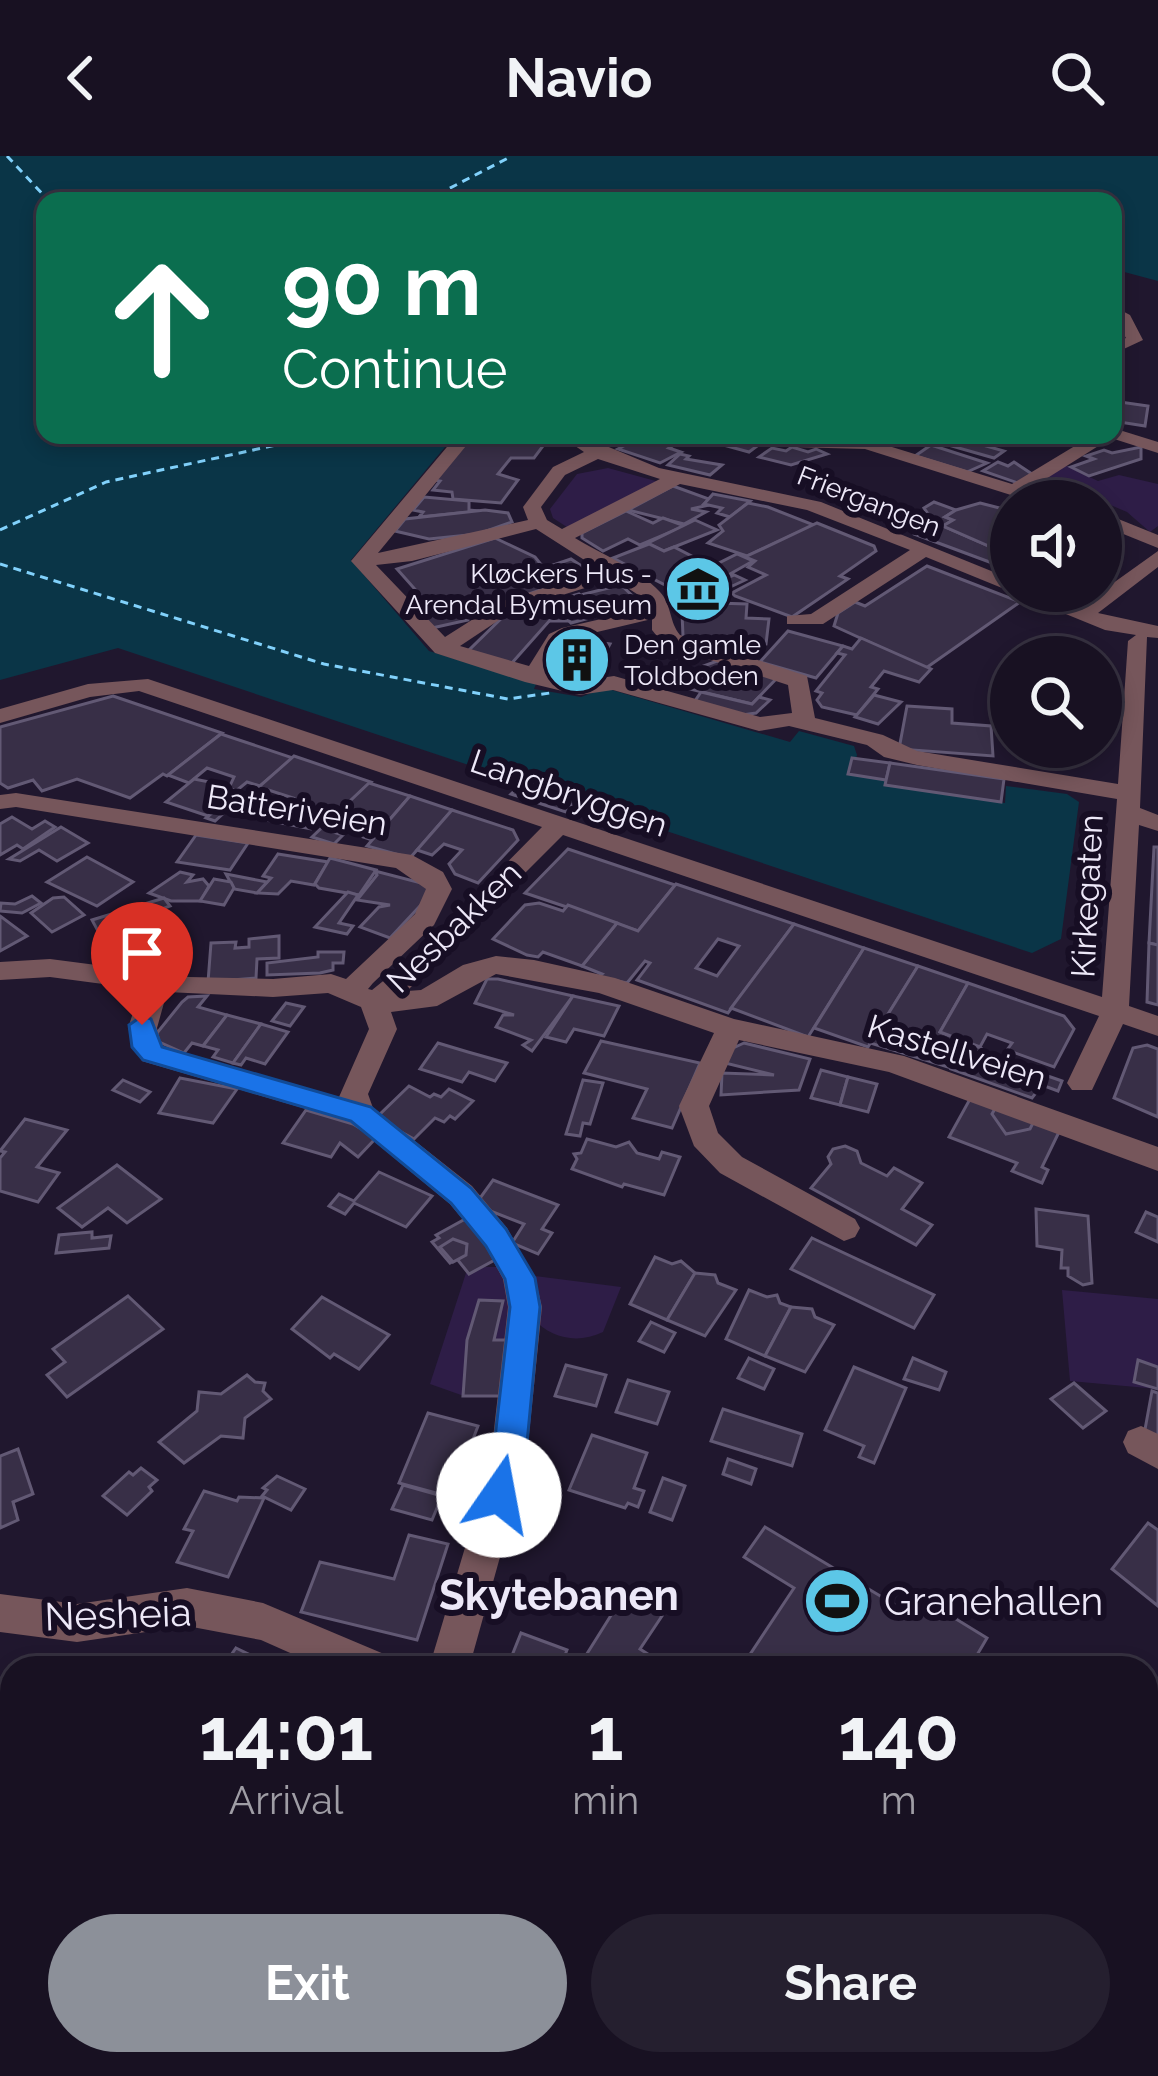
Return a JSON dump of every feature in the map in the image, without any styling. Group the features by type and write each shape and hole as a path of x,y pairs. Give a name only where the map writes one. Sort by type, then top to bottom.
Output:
{"street":[{"path":"1122,316 1135,340 1158,356"},
{"path":"1122,345 1135,340"},
{"path":"1122,436 1152,442"},
{"path":"362,561 459,444"},
{"name":"Friergangen","path":"584,444 677,478 816,507 990,577"},
{"path":"866,444 990,482"},
{"path":"1032,480 1092,444"},
{"path":"599,452 559,472 532,507 539,523 651,594 662,621 683,645 800,680 804,722"},
{"path":"560,538 677,478"},
{"path":"362,561 412,555 539,523"},
{"path":"1122,527 1158,542"},
{"path":"794,620 816,620 923,550"},
{"path":"1083,615 1158,557"},
{"path":"362,561 442,648 580,688 614,683 759,724 789,718 875,740 892,752 1125,802 1158,824"},
{"path":"442,648 507,606 616,572"},
{"path":"1076,612 1146,635"},
{"path":"533,676 557,639 569,632 662,621"},
{"name":"Kirkegaten","path":"1114,1011 1125,802 1146,635"},
{"name":"Langbryggen","path":"0,716 88,691 140,684 1158,1026"},
{"name":"Batteriveien","path":"0,802 16,800 329,846 421,868 439,889 436,904 363,996"},
{"name":"Nesbakken","path":"361,1114 353,1094 383,1029 363,996 428,959 556,827"},
{"name":"Kastellveien","path":"0,971 50,968 158,982 273,988 332,983 363,996 427,999 473,970 496,965 605,985 730,1028 895,1064 1158,1160"},
{"path":"158,982 142,1025 145,1047 152,1054 361,1114 461,1196 496,1238 520,1278 525,1307 508,1464 452,1656"},
{"path":"1082,1083 1114,1011"},
{"path":"730,1028 694,1106 705,1138 731,1165 844,1228"},
{"name":"Nesheia","path":"0,1613 77,1623 187,1607 262,1622 342,1656"}],"shaded area":[{"path":"1065,465 1096,480 1037,480"},
{"path":"608,468 663,483 570,529 553,518 550,509 577,474"},
{"path":"1119,475 1158,484 1158,526 1150,532 1122,510 1122,480 1102,480"},
{"path":"508,1267 512,1339 494,1339 501,1308 478,1306 464,1396 430,1384 466,1273"},
{"path":"535,1276 621,1287 603,1332 565,1337 540,1325 533,1318"},
{"path":"1062,1290 1158,1299 1158,1389 1070,1381"}],"water":[{"path":"0,156 1158,156 1158,281 1122,271 1122,192 36,192 36,444 448,444 351,560 429,651 536,684 534,689 581,697 605,688 790,742 799,731 854,746 857,755 851,775 887,779 886,785 1005,803 1006,786 1067,794 1079,802 1061,939 1032,953 118,648 0,680"}],"building":[{"path":"1122,402 1148,406 1145,426 1122,422"},
{"path":"464,444 544,444 534,458 511,458 498,474 518,480 501,503 453,499 452,492 433,490 440,481 434,480"},
{"path":"628,444 669,444 681,452 660,463 618,449"},
{"path":"724,444 760,444 749,452"},
{"path":"979,444 1004,451 994,458 948,445"},
{"path":"931,445 987,463 967,472 915,456"},
{"path":"792,447 827,454 791,465 759,457 772,448 786,451"},
{"path":"1141,447 1141,459 1089,476 1071,467 1104,450 1112,453"},
{"path":"680,454 722,465 710,475 668,465"},
{"path":"998,462 1008,466 1014,462 1032,474 1009,480 983,471"},
{"path":"673,486 709,499 704,504 709,505 691,509 706,512 684,524 628,510"},
{"path":"713,494 750,501 730,517 717,513 722,508 704,504"},
{"path":"424,497 469,501 469,510 479,511 419,517 423,512 413,510"},
{"path":"934,502 956,510 945,517 953,520 943,526 990,547 990,562 914,534 911,527 930,517 924,508"},
{"path":"748,503 814,525 747,556 708,543 723,531 719,525"},
{"path":"980,503 990,506 990,547 943,526 953,520 945,517"},
{"path":"485,510 508,513 512,522 478,534 429,539 395,531 405,519"},
{"path":"626,511 653,523 663,518 685,526 640,545 628,539 603,551 582,538 582,533"},
{"path":"695,520 717,530 664,551 648,543"},
{"path":"817,523 874,546 876,551 840,576 848,579 792,617 732,593 766,575 748,567 755,561 745,557"},
{"path":"495,538 535,557 543,567 552,570 557,568 553,565 571,559 589,571 563,576 570,580 470,614 468,620 432,628 410,602 421,596 397,569"},
{"path":"649,544 664,551 674,547 709,565 667,586 613,558"},
{"path":"737,554 753,561 714,583 734,575 745,580 698,603 669,588"},
{"path":"927,566 990,590 990,612 1006,612 926,668 834,626 838,613 855,602 865,606"},
{"path":"621,585 640,603 627,606 632,610 602,612 584,594"},
{"path":"579,594 587,601 557,608 569,621 549,621 551,615 524,609"},
{"path":"587,601 601,615 571,623 557,608"},
{"path":"716,603 747,604 746,618 769,619 766,644 683,636 682,613"},
{"path":"513,607 551,615 551,619 511,664 466,653"},
{"path":"788,631 843,646 816,678 760,662"},
{"name":"Den gamle Toldboden","path":"566,638 610,644 589,683 544,675"},
{"path":"861,638 931,669 919,682 884,671 871,687 878,689 857,715 822,707 817,700 822,693 816,691 845,655 837,653 843,646 852,649"},
{"path":"717,661 778,677 752,704 686,688 698,668"},
{"path":"701,692 752,704 759,697 770,700 756,713 742,715 695,701"},
{"path":"874,695 901,702 878,724 855,717"},
{"path":"113,696 222,733 130,798 77,779 42,791 33,780 8,788 0,783 0,727"},
{"path":"907,706 952,709 952,723 990,726 990,756 899,749"},
{"path":"221,734 293,758 260,786 247,782 236,791 229,788 234,777 207,768 189,783 168,775"},
{"path":"294,756 371,782 323,826 311,829 225,812 215,821 206,818 235,793 279,809 289,802 293,798 259,787"},
{"path":"852,758 890,763 886,780 848,774"},
{"path":"890,763 1004,779 1001,802 885,785"},
{"path":"194,779 225,785 221,788 235,793 208,816 166,802"},
{"path":"526,780 579,797 566,812 511,794"},
{"path":"369,783 410,796 372,840 363,837 363,829 340,821 330,831 343,835 334,844 312,837"},
{"path":"410,796 452,810 410,858 367,846"},
{"path":"452,810 513,830 518,840 478,883 455,874 449,864 462,850 444,844 432,855 417,850"},
{"path":"12,817 32,829 45,821 55,827 23,849 17,845 0,855 0,824"},
{"path":"61,827 88,843 57,861 39,850 20,861 9,859"},
{"path":"196,835 248,843 230,870 177,862"},
{"path":"1154,847 1158,847 1158,945 1149,943"},
{"path":"568,849 675,885 638,931 525,893"},
{"path":"278,854 328,862 314,885 291,881 278,894 257,893 271,878 263,876"},
{"path":"87,857 133,882 97,906 47,882"},
{"path":"330,858 376,870 359,895 319,888 315,884"},
{"path":"375,871 429,885 433,892 390,938 360,927 379,907 390,905 357,900 377,875"},
{"path":"180,872 193,875 187,882 203,879 209,886 201,901 171,901 149,893"},
{"path":"226,874 267,882 257,893 234,889"},
{"path":"214,879 231,882 234,888 224,905 200,901"},
{"path":"676,884 794,924 728,1013 637,980 650,963 645,961 627,983 598,977 602,974 582,966 617,923 638,931","holes":["718,939 739,946 717,976 696,968"]},
{"path":"348,892 358,895 339,923 353,926 347,934 315,927"},
{"path":"32,896 41,903 22,913 0,911 1,903 15,904"},
{"path":"64,897 84,915 52,932 31,913 53,898"},
{"path":"164,898 170,906 159,910 164,919 128,931 132,938 106,946 92,920"},
{"path":"539,903 563,911 568,905 617,923 582,966 543,952 538,957 527,955 493,939 525,905"},
{"path":"0,916 27,936 0,951"},
{"path":"794,924 864,948 808,1037 731,1008"},
{"path":"279,936 279,958 257,959 256,978 208,982 211,943 236,942 235,948 249,947 249,939"},
{"path":"1149,943 1158,945 1158,1005 1147,1002"},
{"path":"864,948 918,966 868,1047 814,1028"},
{"path":"318,952 344,952 343,963 333,963 333,970 320,973 267,975 267,963 318,957"},
{"path":"918,966 968,983 940,1032 981,1048 978,1055 962,1049 951,1068 870,1043"},
{"path":"487,979 573,996 532,1051 523,1045 531,1040 496,1027 503,1015 514,1015 475,1003"},
{"path":"968,983 1064,1016 1074,1029 1054,1067 1007,1050 1012,1043 987,1034 980,1047 940,1032"},
{"path":"207,996 198,1007 227,1015 203,1046 192,1043 184,1053 157,1041 157,1033 182,1002"},
{"path":"573,996 619,1006 604,1036 574,1029 566,1042 546,1037"},
{"path":"286,1003 304,1007 290,1026 272,1021"},
{"path":"227,1015 261,1024 233,1063 213,1057 218,1050 203,1046"},
{"path":"261,1024 288,1032 265,1064 246,1058 241,1065 233,1063"},
{"path":"601,1041 700,1063 672,1128 633,1118 647,1089 584,1073"},
{"path":"438,1043 507,1063 495,1081 469,1072 462,1082 420,1069"},
{"path":"744,1043 810,1059 799,1090 721,1095 722,1073 774,1075 725,1063 731,1049"},
{"path":"1133,1048 1158,1049 1158,1117 1114,1098"},
{"path":"962,1049 1062,1081 1058,1091 1042,1085 1032,1098 951,1069"},
{"path":"821,1070 848,1077 840,1105 811,1098"},
{"path":"848,1077 877,1084 868,1112 840,1105"},
{"path":"180,1078 237,1089 213,1123 159,1113"},
{"path":"123,1080 150,1092 140,1102 113,1090"},
{"path":"583,1080 603,1083 590,1124 583,1123 580,1136 566,1134"},
{"path":"409,1086 430,1097 441,1097 449,1089 473,1101 455,1119 435,1118 414,1139 376,1118"},
{"path":"970,1099 1059,1132 1042,1167 1048,1170 1042,1183 1012,1171 1017,1163 949,1137"},
{"path":"997,1105 1035,1119 1030,1129 1006,1134 992,1114"},
{"path":"306,1110 353,1124 376,1138 358,1157 340,1143 331,1157 283,1143"},
{"path":"25,1119 67,1130 37,1167 59,1173 38,1202 0,1191 0,1158 5,1152 0,1151"},
{"path":"587,1139 616,1147 629,1142 637,1153 659,1159 662,1152 680,1157 664,1195 622,1187 572,1169 577,1159 574,1154 581,1153"},
{"path":"845,1146 857,1151 861,1163 887,1176 894,1168 922,1183 902,1209 932,1225 916,1245 811,1188 831,1164 828,1157 833,1149"},
{"path":"117,1165 161,1199 127,1223 108,1208 82,1227 58,1208"},
{"path":"379,1172 432,1196 406,1227 354,1203 345,1214 329,1206 339,1194 354,1201"},
{"path":"493,1180 558,1205 542,1229 552,1233 538,1254 512,1243 524,1224 475,1205"},
{"path":"1036,1209 1088,1216 1092,1283 1083,1285 1068,1276 1068,1268 1061,1268 1062,1250 1037,1246"},
{"path":"1146,1212 1158,1217 1158,1242 1136,1232"},
{"path":"469,1217 502,1256 469,1274 457,1259 450,1263 432,1242"},
{"path":"92,1232 92,1238 111,1236 109,1248 56,1253 59,1235"},
{"path":"812,1238 934,1295 914,1328 791,1269"},
{"path":"453,1239 467,1244 466,1255 453,1262 440,1247"},
{"path":"655,1257 672,1264 681,1261 695,1273 667,1320 630,1304"},
{"path":"695,1273 715,1275 718,1283 736,1290 705,1336 667,1320"},
{"path":"749,1290 767,1297 777,1295 780,1303 791,1307 765,1356 726,1339"},
{"path":"128,1296 163,1329 67,1397 47,1375 65,1362 53,1349"},
{"path":"322,1297 389,1335 359,1369 334,1354 330,1358 292,1329"},
{"path":"479,1300 503,1301 494,1340 512,1340 510,1396 463,1396 467,1340"},
{"path":"791,1307 812,1309 815,1317 834,1325 805,1372 765,1356"},
{"path":"651,1322 675,1333 664,1352 639,1341"},
{"path":"749,1358 774,1369 764,1389 738,1378"},
{"path":"913,1358 946,1372 939,1390 904,1379"},
{"path":"1138,1360 1158,1367 1158,1389 1134,1382"},
{"path":"566,1365 606,1375 596,1406 555,1396"},
{"path":"854,1367 906,1388 874,1463 859,1457 864,1446 825,1430"},
{"path":"247,1375 265,1383 263,1391 271,1399 245,1418 243,1438 221,1436 184,1463 159,1442 197,1411 199,1392 221,1394"},
{"path":"628,1380 669,1392 657,1424 616,1412"},
{"path":"1074,1383 1106,1411 1083,1428 1051,1399"},
{"path":"1152,1391 1158,1393 1158,1440 1144,1435"},
{"path":"723,1409 802,1434 792,1466 711,1441"},
{"path":"428,1413 478,1426 451,1497 399,1483"},
{"path":"592,1435 647,1453 634,1488 644,1491 638,1507 628,1503 625,1508 569,1490"},
{"path":"18,1449 33,1494 13,1502 18,1520 0,1528 0,1456"},
{"path":"728,1459 756,1469 751,1484 723,1474"},
{"path":"141,1468 157,1480 127,1515 103,1496 129,1472 133,1475"},
{"path":"277,1476 305,1489 291,1510 262,1496 267,1490 263,1488"},
{"path":"663,1478 685,1486 672,1520 650,1512"},
{"path":"403,1485 442,1496 432,1520 392,1509"},
{"path":"204,1491 237,1501 239,1497 264,1498 228,1577 177,1562 193,1531 184,1529"},
{"path":"1148,1523 1158,1530 1158,1606 1112,1569"},
{"name":"Granehallen","path":"765,1527 902,1609 912,1592 987,1638 979,1656 749,1656 794,1588 744,1557"},
{"path":"409,1535 448,1544 417,1640 301,1612 320,1562 394,1579"},
{"path":"625,1593 662,1616 640,1649 651,1656 586,1656"},
{"path":"521,1633 567,1650 565,1656 512,1656"}],"ferry route":[{"path":"7,156 41,192"},
{"path":"442,192 512,156"},
{"path":"0,530 106,482 281,444"},
{"path":"0,564 324,664 508,699 550,693"}],"place":[{"name":"Kløckers Hus - Arendal Bymuseum","path":"698,589"},
{"name":"Den gamle Toldboden","path":"577,660"},
{"name":"Granehallen","path":"837,1601"}],"district":[{"name":"Skytebanen","path":"559,1595"}],"route":[{"path":"142,1025 145,1047 152,1054 361,1114 461,1196 496,1238 520,1278 525,1307 508,1464 499,1495"}]}
